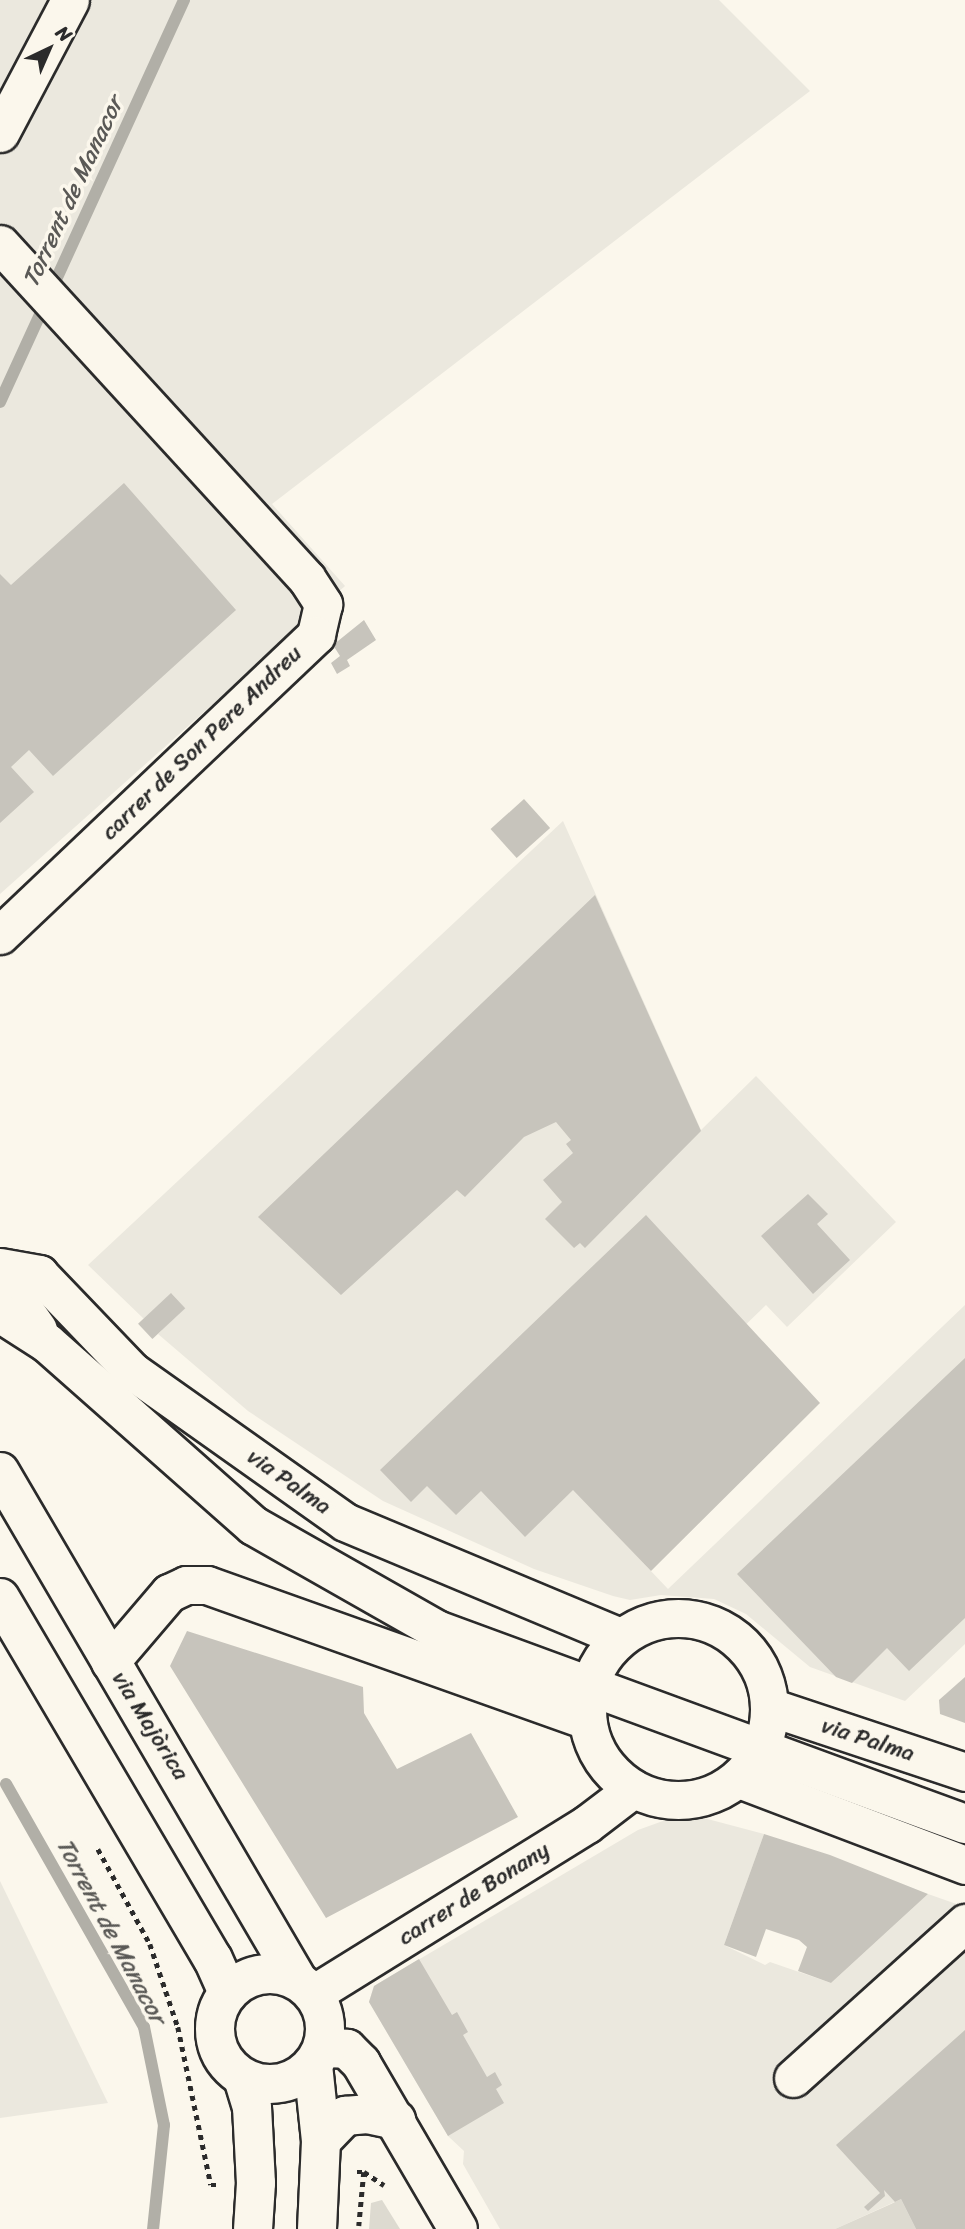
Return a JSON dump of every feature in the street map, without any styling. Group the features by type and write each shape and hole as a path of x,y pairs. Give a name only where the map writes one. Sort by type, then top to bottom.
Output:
{"main road":[{"path":"0,1276 47,1343"},
{"path":"0,1313 47,1343 254,1526 437,1630 588,1702 761,1749 965,1824"},
{"name":"via Majòrica","path":"0,1472 305,1988"},
{"path":"0,1598 213,1959 228,1993"},
{"path":"253,2229 252,2117 243,2078 221,2054 216,2039 217,2014 228,1993 261,1974 305,1988 326,2029 318,2056 321,2141 317,2229"},
{"path":"243,2078 281,2084 299,2077 318,2056 347,2049 361,2063 458,2229"},
{"path":"321,2141 345,2116 367,2114 396,2120"}],"street":[{"path":"0,133 70,0"},
{"name":"carrer de Son Pere Andreu","path":"0,244 307,579 323,604 316,635 0,935"},
{"name":"via Palma","path":"0,1267 39,1274 132,1371 345,1522 620,1637"},
{"path":"110,1662 169,1593 186,1585 207,1585 588,1702"},
{"path":"674,1617 703,1621 730,1633 751,1653 765,1679 770,1707 761,1749 738,1779 715,1794 687,1801 659,1799 633,1789 600,1756 588,1702 601,1658 620,1637 646,1623 674,1617"},
{"name":"via Palma","path":"770,1707 965,1772"},
{"path":"738,1779 965,1865"},
{"name":"carrer de Bonany","path":"305,1988 587,1824 633,1789"},
{"path":"793,2078 965,1923"}],"shaded area":[{"path":"0,0 719,0 810,91 272,504 345,586 0,894"},
{"path":"563,821 701,1130 756,1076 896,1222 787,1327 766,1305 574,1490 668,1589 965,1305 965,1644 905,1701 810,1667 746,1614 714,1599 661,1595 630,1600 613,1596 534,1569 383,1501 248,1411 158,1334 185,1308 172,1294 144,1319 88,1265"},
{"path":"685,1813 764,1834 724,1945 765,1965 770,1962 831,1983 928,1894 965,1907 965,2229 916,2229 901,2199 835,2229 500,2229 463,2164 464,2151 448,2136 369,2002 374,1986 638,1830"},
{"path":"0,1881 108,2103 0,2118"},
{"path":"901,2199 916,2229 835,2229 891,2204"},
{"path":"382,2200 400,2229 369,2229 371,2203"}],"building":[{"path":"124,483 236,610 53,776 29,750 11,767 34,792 0,823 0,574 11,585"},
{"path":"364,620 376,640 347,660 350,666 337,674 331,663 340,656 333,645"},
{"path":"524,799 550,828 517,858 491,829"},
{"path":"595,895 701,1131 585,1248 580,1243 574,1248 545,1219 562,1202 543,1180 573,1153 566,1144 571,1140 556,1122 524,1137 465,1197 457,1190 341,1295 258,1217"},
{"path":"808,1194 828,1214 817,1224 850,1260 813,1294 761,1236"},
{"path":"646,1215 820,1403 651,1571 573,1490 525,1537 481,1491 456,1515 427,1486 411,1502 380,1470"},
{"path":"171,1293 185,1308 152,1339 138,1324"},
{"path":"965,1358 965,1618 909,1671 887,1648 852,1683 836,1677 737,1574"},
{"path":"187,1631 363,1687 364,1713 397,1769 471,1733 518,1817 326,1918 170,1666"},
{"path":"965,1677 965,1723 940,1714 939,1700"},
{"path":"764,1834 830,1855 928,1894 831,1983 798,1971 807,1947 799,1940 766,1929 756,1957 724,1945"},
{"path":"419,1959 452,2015 457,2012 468,2032 463,2035 487,2077 495,2072 502,2085 496,2089 504,2103 448,2136 369,2002 374,1986"},
{"path":"965,2030 965,2229 916,2229 901,2199 895,2202 884,2190 885,2196 868,2211 864,2207 880,2193 836,2145"}],"waterway":[{"name":"Torrent de Manacor","path":"0,402 184,0"},
{"name":"Torrent de Manacor","path":"6,1784 144,2027 164,2125 153,2229"}]}
